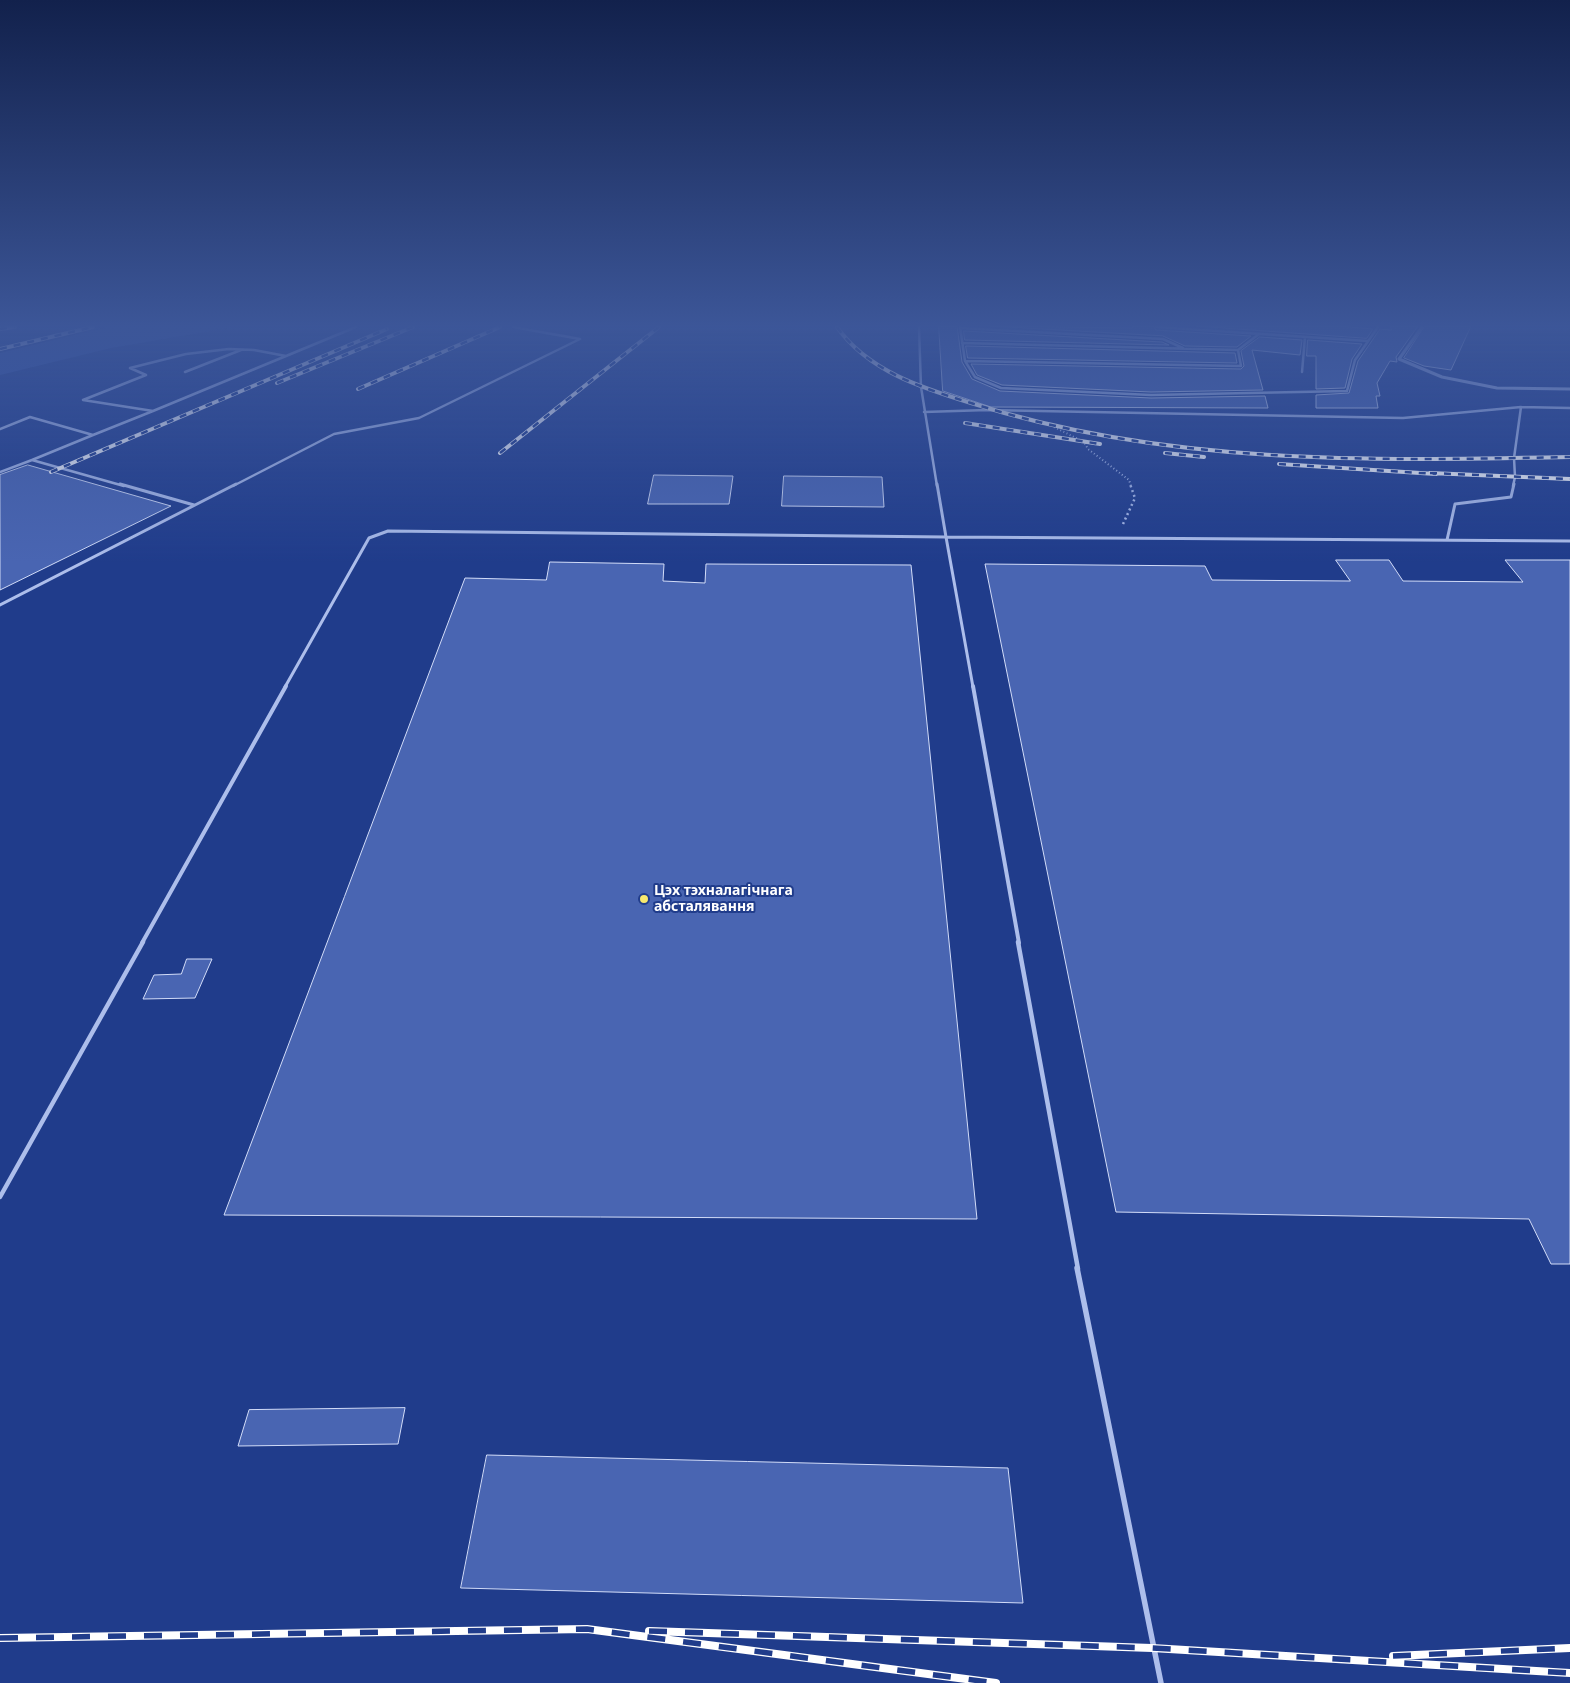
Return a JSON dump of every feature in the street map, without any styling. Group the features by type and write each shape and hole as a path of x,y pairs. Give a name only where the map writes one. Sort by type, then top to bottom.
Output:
{"lane":[{"path":"119,406 153,411"},
{"path":"0,472 166,406"},
{"path":"0,604 334,434 419,418 444,406"},
{"path":"923,406 1070,1231 1161,1683"},
{"path":"924,412 987,410 1403,418 1521,407 1570,408"},
{"path":"1447,540 1455,504 1510,497 1515,477 1514,458 1521,407"},
{"path":"0,429 30,416 92,435"},
{"path":"32,460 194,505"},
{"path":"0,1197 368,538 388,531 946,538 1570,541"}],"path":[{"path":"1049,426 1084,442 1088,449 1129,480 1135,498 1116,538"}],"building":[{"path":"987,406 1267,406 1268,408"},
{"path":"1316,406 1378,406 1378,408 1316,408"},
{"path":"28,465 171,506 0,590 0,475"},
{"path":"654,475 733,476 729,504 648,504"},
{"path":"784,476 882,477 884,507 782,506"},
{"path":"1336,560 1389,560 1403,581 1523,582 1505,560 1570,560 1570,1264 1551,1264 1529,1219 1116,1212 985,564 1205,566 1212,580 1350,581"},
{"name":"Цэх тэхналагічнага абсталявання","path":"550,562 664,564 663,581 705,583 706,564 911,565 977,1219 224,1215 465,578 546,580"},
{"path":"187,959 212,959 195,998 143,999 154,975 181,974"},
{"path":"405,1408 398,1444 238,1446 249,1410"},
{"path":"487,1455 1008,1468 1023,1603 461,1588"}],"railway":[{"path":"51,472 207,406"},
{"path":"500,453 560,406"},
{"path":"980,406 1044,423 1118,438 1268,455 1418,459 1570,457"},
{"path":"965,423 1100,444"},
{"path":"1165,453 1204,457"},
{"path":"1279,464 1436,474"},
{"path":"1430,473 1570,479"},
{"path":"0,1638 587,1629 996,1683"},
{"path":"649,1631 1152,1648 1570,1673"},
{"path":"1393,1656 1570,1648"}],"place":[{"name":"Цэх тэхналагічнага абсталявання","path":"644,899"}]}
